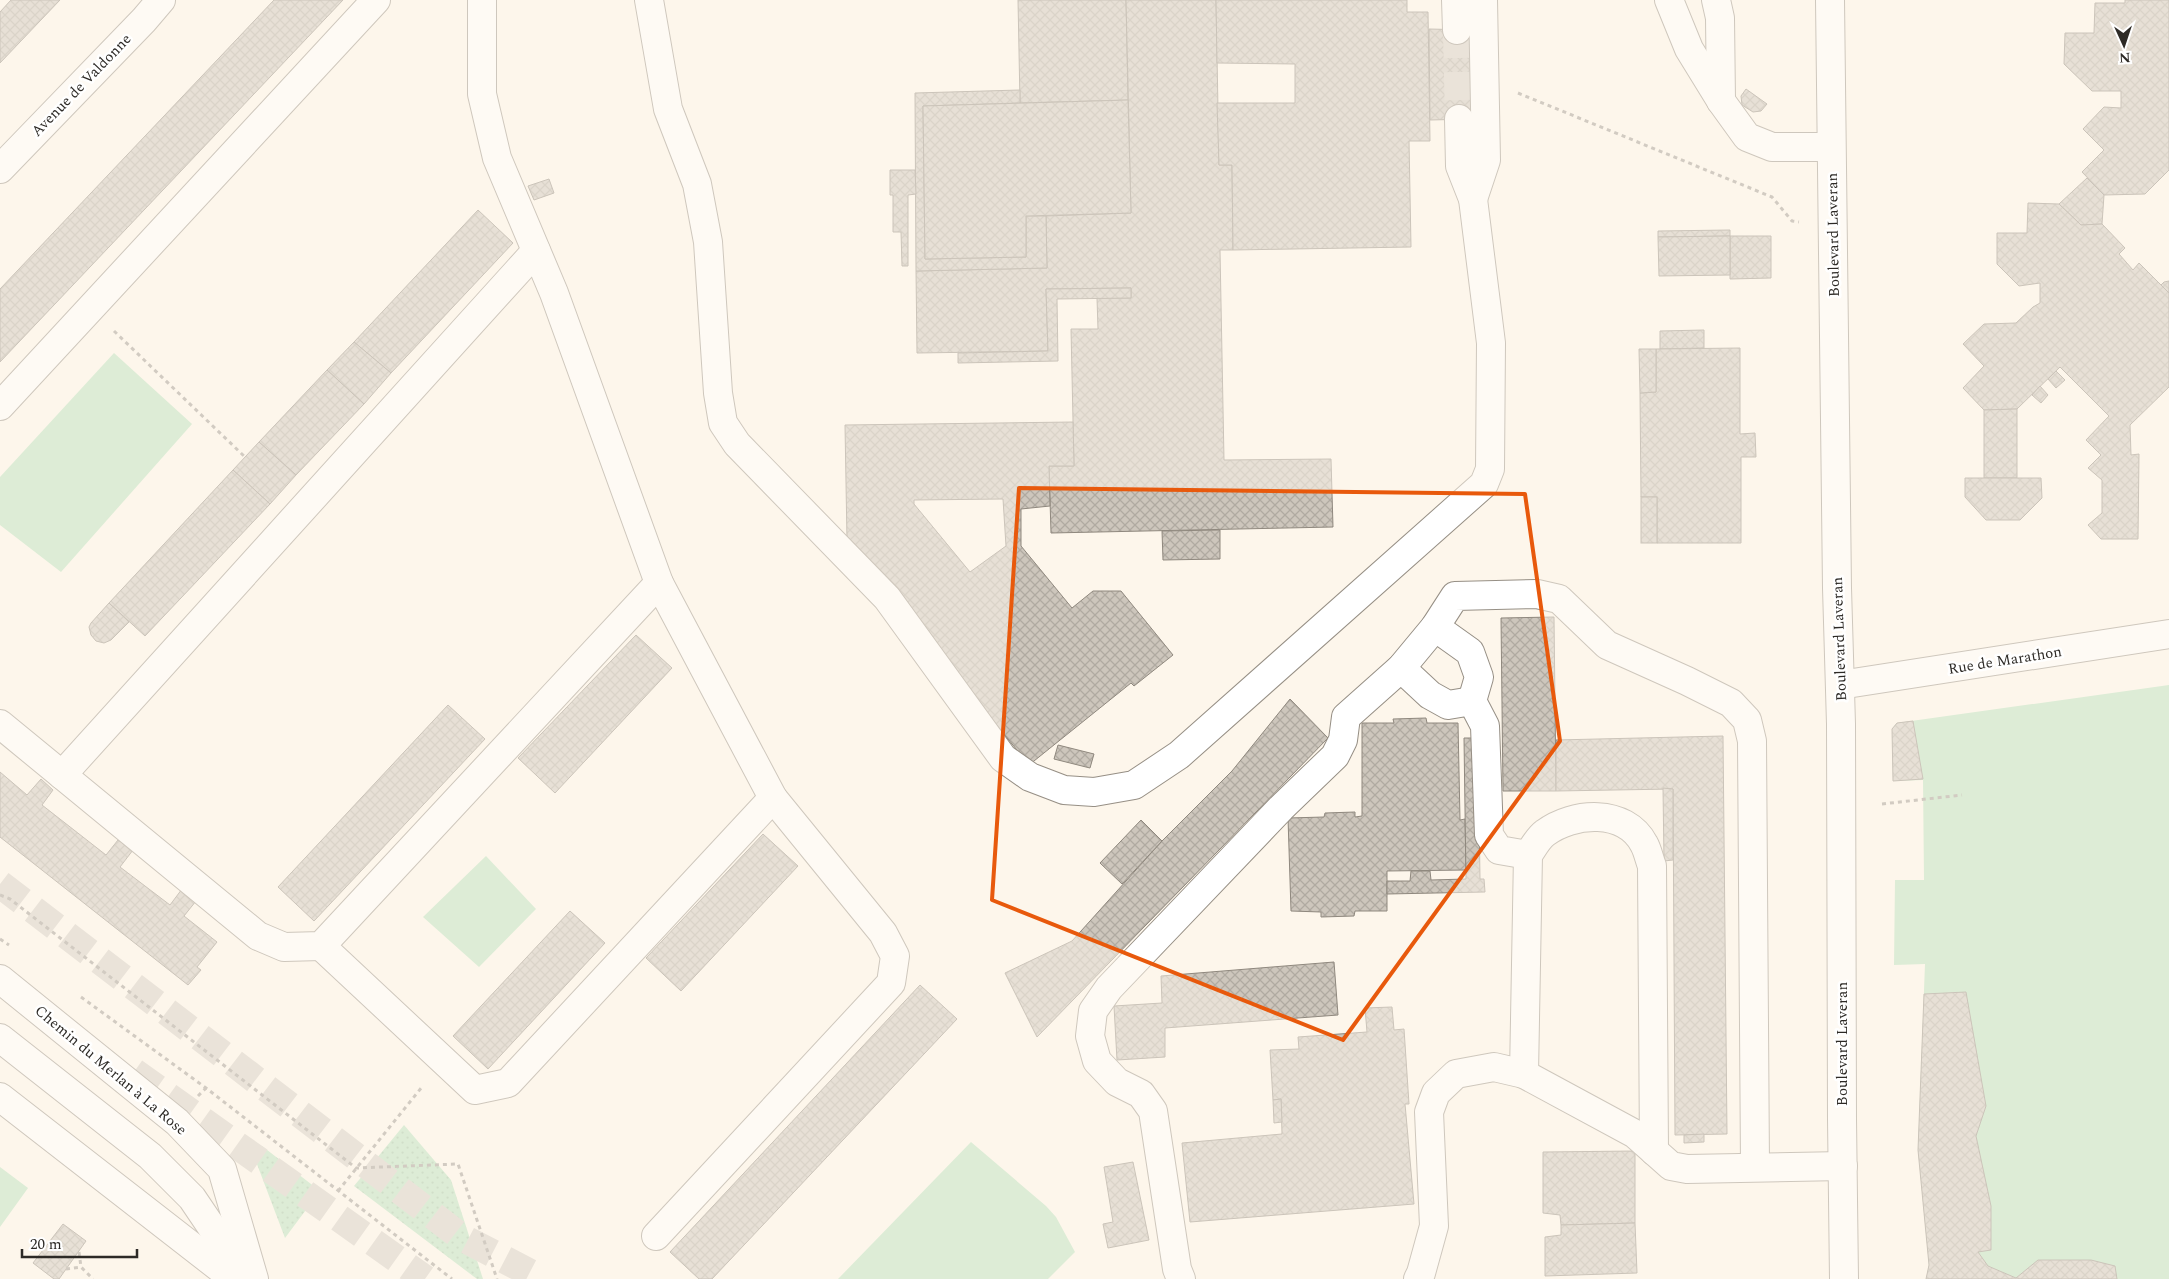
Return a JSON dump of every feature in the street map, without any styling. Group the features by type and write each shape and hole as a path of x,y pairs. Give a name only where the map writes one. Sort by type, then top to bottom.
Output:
{"street":[{"name":"Avenue de Valdonne","path":"0,169 161,0"},
{"path":"0,406 92,309 376,0"},
{"path":"482,0 482,94 497,158 554,293 659,583 773,798 882,933 894,956 891,983 656,1236"},
{"path":"649,0 668,109 698,184 708,242 718,393 723,423 737,444 887,598 1003,758 1030,777 1064,790 1094,792 1134,785 1179,755 1484,484 1490,469 1491,343 1472,199 1460,166 1459,119"},
{"path":"1456,0 1457,30"},
{"path":"1472,199 1486,160 1483,0"},
{"path":"1669,0 1689,49 1721,101 1747,137 1772,147 1831,147"},
{"path":"1716,0 1720,18 1721,101"},
{"name":"Boulevard Laveran","path":"1830,0 1840,685 1844,1279"},
{"path":"62,775 536,251"},
{"path":"321,946 659,583"},
{"path":"1181,1279 1177,1269 1153,1111 1141,1094 1117,1082 1098,1061 1090,1036 1093,1011 1109,988 1281,808 1335,756 1343,740 1346,717 1402,668 1435,627 1455,596 1537,594 1559,598 1607,646 1687,681 1731,703 1747,720 1752,741 1755,1167"},
{"path":"1435,627 1470,652 1479,677 1472,701 1485,726 1488,835 1499,850 1528,855"},
{"name":"Rue de Marathon","path":"1840,685 2169,634"},
{"path":"1402,668 1430,695 1448,705 1472,701"},
{"path":"0,724 258,936 284,947 321,946 475,1090 508,1083 773,798"},
{"path":"1524,1074 1528,855 1543,834 1572,819 1597,816 1624,823 1644,843 1652,866 1654,1150"},
{"name":"Chemin du Merlan à La Rose","path":"0,978 177,1122 222,1169 254,1279"},
{"path":"0,1038 150,1156 192,1198 247,1279"},
{"path":"1418,1279 1434,1226 1429,1112 1436,1093 1456,1074 1494,1067 1524,1074 1636,1134 1671,1166 1687,1169 1842,1166"},
{"path":"0,1097 234,1279"}],"path":[{"path":"1484,80 1772,197 1792,222 1832,222"},
{"path":"92,309 245,457"},
{"path":"1882,804 1962,795"},
{"path":"0,894 10,899 356,1168 458,1164 497,1279"},
{"path":"0,938 16,950"},
{"path":"79,996 206,1088 452,1279"},
{"path":"338,1191 444,1060"},
{"path":"79,1252 81,1267 93,1279"},
{"path":"66,1269 81,1267"}],"highlighted area":[{"path":"1019,488 1525,494 1560,741 1343,1040 992,900"}],"green space":[{"path":"114,353 192,424 61,572 0,525 0,477"},
{"path":"2169,685 2169,1279 1926,1279 1929,1265 1918,1150 1925,964 1894,965 1895,880 1924,880 1923,780 1893,781 1892,729 1897,723"},
{"path":"486,856 536,909 479,967 423,917"},
{"path":"404,1125 451,1180 483,1279 477,1279 354,1186"},
{"path":"971,1142 1046,1206 1056,1217 1075,1252 1048,1279 838,1279"},
{"path":"262,1146 320,1191 285,1238 252,1151"},
{"path":"0,1167 28,1188 0,1227"}],"building":[{"path":"11,0 60,0 0,63 0,12"},
{"path":"274,0 343,0 0,362 0,289"},
{"path":"1018,0 1126,0 1128,100 1020,103"},
{"path":"1126,0 1216,0 1219,165 1232,165 1233,250 1220,250 1224,460 1331,459 1333,527 1051,533 1049,466 1074,466 1071,329 1098,329 1097,298 1131,298 1131,288 1046,289 1048,351 917,353 916,271 1047,268 1046,216 1131,213"},
{"path":"1216,0 1407,0 1407,12 1428,12 1430,141 1409,141 1411,247 1233,250 1232,165 1219,165 1217,103 1295,103 1295,64 1217,63"},
{"path":"2125,0 2169,0 2169,170 2145,194 2104,195 2082,172 2104,150 2083,129 2104,107 2121,108 2121,91 2092,91 2064,64 2065,33 2094,33 2095,3 2125,3"},
{"path":"1429,29 1472,30 1473,119 1430,120"},
{"path":"1746,89 1767,104 1761,111 1753,112 1742,105 1741,96"},
{"path":"1020,90 1020,103 923,106 925,259 1026,257 1026,216 1046,216 1047,268 916,271 915,93"},
{"path":"1128,100 1131,213 1026,216 1026,257 925,259 923,106"},
{"path":"890,170 915,170 916,194 908,195 908,266 902,266 901,232 893,232 893,195 890,195"},
{"path":"2087,178 2104,195 2102,224 2081,225 2059,204"},
{"path":"549,179 554,193 534,200 528,186"},
{"path":"2028,203 2059,204 2081,225 2102,224 2125,248 2119,254 2133,270 2139,263 2169,293 2169,387 2130,425 2131,455 2139,454 2138,539 2101,539 2088,525 2102,513 2102,480 2088,468 2101,455 2086,440 2109,416 2060,367 2017,409 1984,410 1963,388 1984,366 1963,344 1984,324 2016,323 2040,303 2040,283 2019,286 1997,264 1997,233 2027,233"},
{"path":"478,210 513,243 391,373 354,342"},
{"path":"1730,230 1730,236 1658,237 1658,231"},
{"path":"1730,236 1771,236 1771,278 1730,279"},
{"path":"1730,236 1730,275 1659,276 1658,237"},
{"path":"2169,281 2169,293 2161,285"},
{"path":"1131,288 1131,298 1057,299 1058,361 958,363 958,353 1048,351 1046,289"},
{"path":"1704,330 1704,348 1660,349 1660,331"},
{"path":"354,342 391,373 364,404 327,370"},
{"path":"1740,348 1740,434 1755,433 1756,457 1741,457 1741,543 1657,543 1657,497 1641,497 1640,393 1656,392 1656,349"},
{"path":"1639,349 1656,349 1656,392 1640,393"},
{"path":"327,370 364,404 296,475 259,442"},
{"path":"2056,371 2065,380 2056,388 2048,379"},
{"path":"2040,386 2048,395 2041,403 2032,395"},
{"path":"2017,409 2017,478 1984,478 1984,410"},
{"path":"1073,422 1074,466 1049,466 1050,506 1021,509 1021,546 1072,608 1093,591 1121,591 1173,655 1134,686 1131,683 1029,765 847,540 845,425","holes":["1003,499 1006,546 970,572 914,504 914,500"]},
{"path":"259,442 296,475 270,504 233,470"},
{"path":"233,470 270,504 145,636 109,603"},
{"path":"1965,478 2041,478 2042,498 2020,520 1986,520 1965,497"},
{"path":"1641,497 1657,497 1657,543 1641,543"},
{"path":"1220,530 1220,559 1163,560 1162,531"},
{"path":"109,603 129,622 111,640 104,643 96,641 91,635 89,627"},
{"path":"1554,617 1556,791 1503,791 1501,618"},
{"path":"636,635 672,668 555,793 518,758"},
{"path":"1290,699 1328,738 1037,1037 1005,973 1072,941 1162,841 1232,771"},
{"path":"448,705 485,739 314,921 278,887"},
{"path":"1426,718 1427,723 1458,723 1460,820 1465,819 1466,870 1387,871 1387,911 1355,911 1354,916 1321,917 1321,912 1291,911 1288,818 1324,817 1325,813 1355,812 1355,817 1362,816 1362,723 1394,723 1393,719"},
{"path":"1913,721 1923,779 1893,781 1892,729 1897,723"},
{"path":"1723,736 1727,1134 1675,1135 1673,789 1556,791 1556,740"},
{"path":"1464,738 1478,738 1480,879 1484,879 1485,892 1387,894 1387,881 1410,881 1411,871 1430,871 1431,880 1466,879"},
{"path":"1058,745 1094,754 1090,768 1054,759"},
{"path":"0,772 27,795 41,779 53,790 42,805 106,855 118,840 133,850 120,867 170,905 182,889 196,901 184,916 217,942 197,967 201,970 188,985 0,837"},
{"path":"1663,788 1673,789 1673,860 1664,861"},
{"path":"1141,820 1162,841 1122,884 1100,863"},
{"path":"763,834 798,866 681,991 646,958"},
{"path":"570,911 605,943 488,1069 453,1036"},
{"path":"1334,962 1338,1015 1165,1028 1165,1057 1117,1060 1114,1006 1162,1003 1161,976"},
{"path":"920,985 957,1019 712,1279 699,1279 670,1252"},
{"path":"1966,992 1986,1106 1976,1136 1991,1206 1991,1250 1978,1252 1988,1266 2016,1278 2038,1260 2091,1260 2115,1266 2117,1279 1926,1279 1929,1265 1918,1150 1924,994"},
{"path":"1392,1007 1394,1030 1404,1029 1409,1104 1405,1104 1414,1204 1190,1222 1182,1143 1282,1134 1281,1099 1273,1100 1270,1050 1299,1049 1298,1037 1367,1032 1365,1008"},
{"path":"1281,1099 1282,1122 1274,1123 1273,1100"},
{"path":"1704,1134 1704,1142 1684,1143 1684,1135"},
{"path":"1635,1151 1635,1223 1561,1225 1560,1215 1543,1213 1543,1152"},
{"path":"1133,1162 1149,1240 1108,1248 1103,1224 1113,1222 1104,1167"},
{"path":"1635,1223 1637,1273 1545,1276 1545,1237 1561,1235 1561,1225"},
{"path":"63,1224 86,1241 59,1279 54,1279 33,1263"}],"tunnel":[{"path":"1457,30 1459,119"},
{"path":"0,884 461,1237 542,1279"},
{"path":"134,1072 425,1279"}]}
